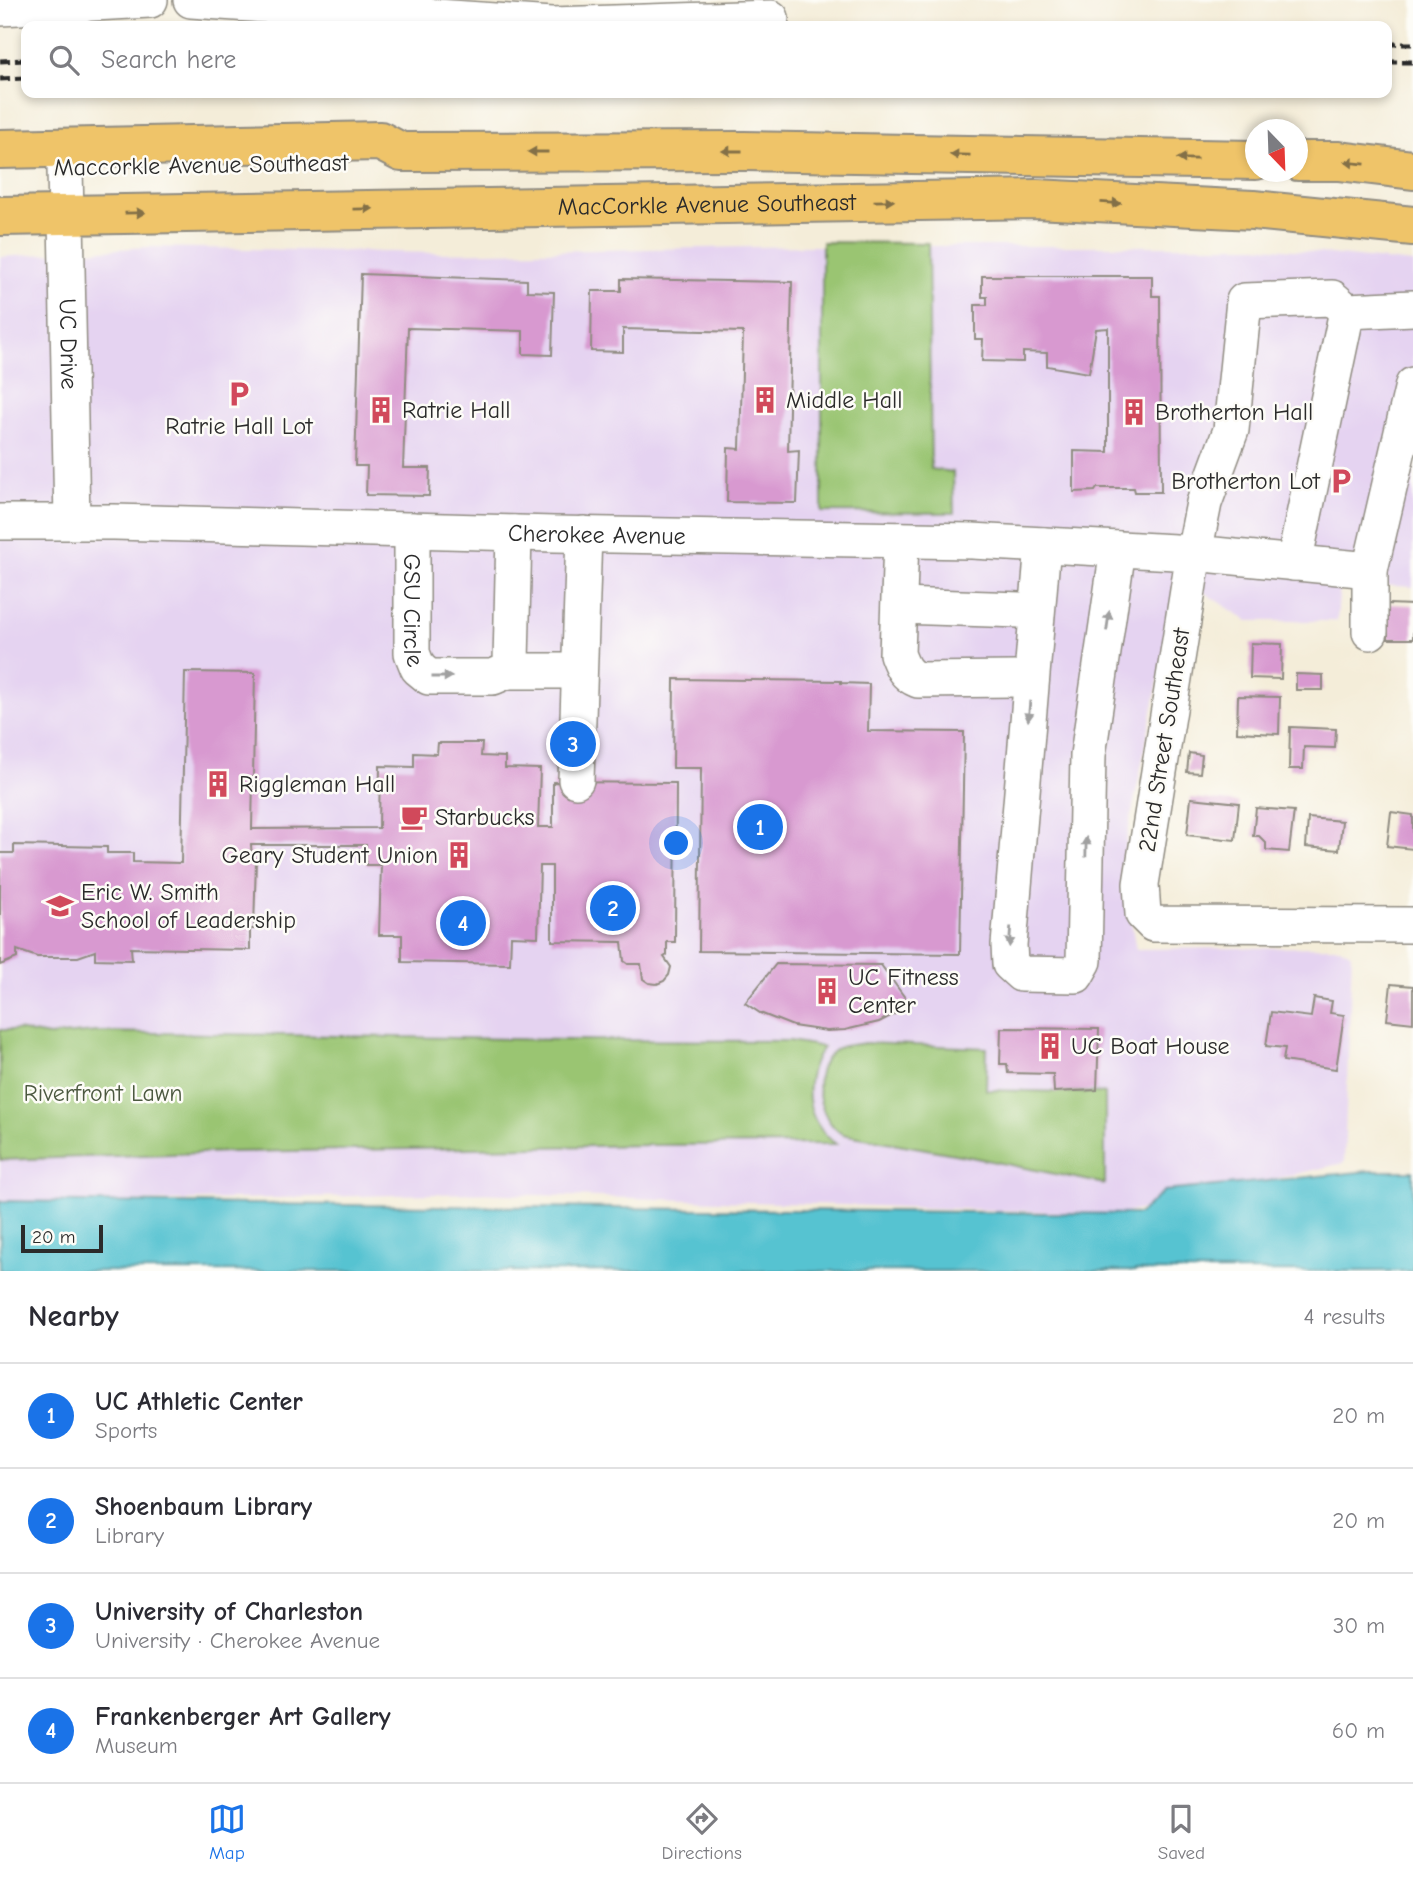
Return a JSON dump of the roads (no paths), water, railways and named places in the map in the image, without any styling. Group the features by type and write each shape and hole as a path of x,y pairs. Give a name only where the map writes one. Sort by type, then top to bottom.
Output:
{"main road":[{"name":"MacCorkle Avenue Southeast","path":"0,149 380,141 401,152 744,151 1245,160"},
{"name":"Maccorkle Avenue Southeast","path":"0,169 379,161 401,152"},
{"path":"1308,161 1413,170"},
{"name":"MacCorkle Avenue Southeast","path":"0,216 1036,199 1253,210 1404,227"}],"street":[{"path":"0,8 150,0"},
{"path":"191,0 494,21"},
{"path":"677,21 771,18"},
{"name":"UC Drive","path":"65,167 72,521"},
{"name":"22nd Street Southeast","path":"1348,311 1332,298 1244,301 1231,430 1204,503 1194,553 1141,884 1143,914 1153,924 1413,925"},
{"path":"1294,563 1348,311 1413,308"},
{"path":"1370,632 1370,570 1413,385"},
{"name":"Cherokee Avenue","path":"0,522 72,521 901,540 1194,553 1370,570"},
{"name":"GSU Circle","path":"412,530 412,653 418,668 429,677 494,677 507,671 578,671"},
{"path":"507,671 511,662 514,533"},
{"path":"576,780 584,534"},
{"path":"901,540 897,654 902,668 909,676 919,680 1017,679"},
{"path":"1043,545 1009,945 1010,964 1021,974 1076,975 1084,961 1088,755 1118,549"},
{"path":"899,606 1021,610"}],"water":[{"path":"1370,1171 1413,1171 1413,1271 0,1271 0,1201 1139,1214 1164,1191"}],"railway":[{"path":"1392,44 1413,44"},
{"path":"0,61 21,60"},
{"path":"1392,62 1413,62"},
{"path":"0,79 21,78"}],"place":[{"name":"Ratrie Hall Lot","path":"239,394"},
{"name":"Middle Hall","path":"765,400"},
{"name":"Ratrie Hall","path":"381,410"},
{"name":"Brotherton Hall","path":"1134,412"},
{"name":"Brotherton Lot","path":"1341,481"},
{"name":"University of Charleston","path":"573,744"},
{"name":"Riggleman Hall","path":"218,784"},
{"name":"Starbucks","path":"414,817"},
{"name":"UC Athletic Center","path":"760,827"},
{"name":"Geary Student Union","path":"459,855"},
{"name":"Eric W. Smith School of Leadership","path":"60,906"},
{"name":"Shoenbaum Library","path":"613,908"},
{"name":"Frankenberger Art Gallery","path":"463,923"},
{"name":"UC Fitness Center","path":"827,991"},
{"name":"UC Boat House","path":"1050,1046"}],"park label":[{"name":"Riverfront Lawn","path":"103,1093"}]}
